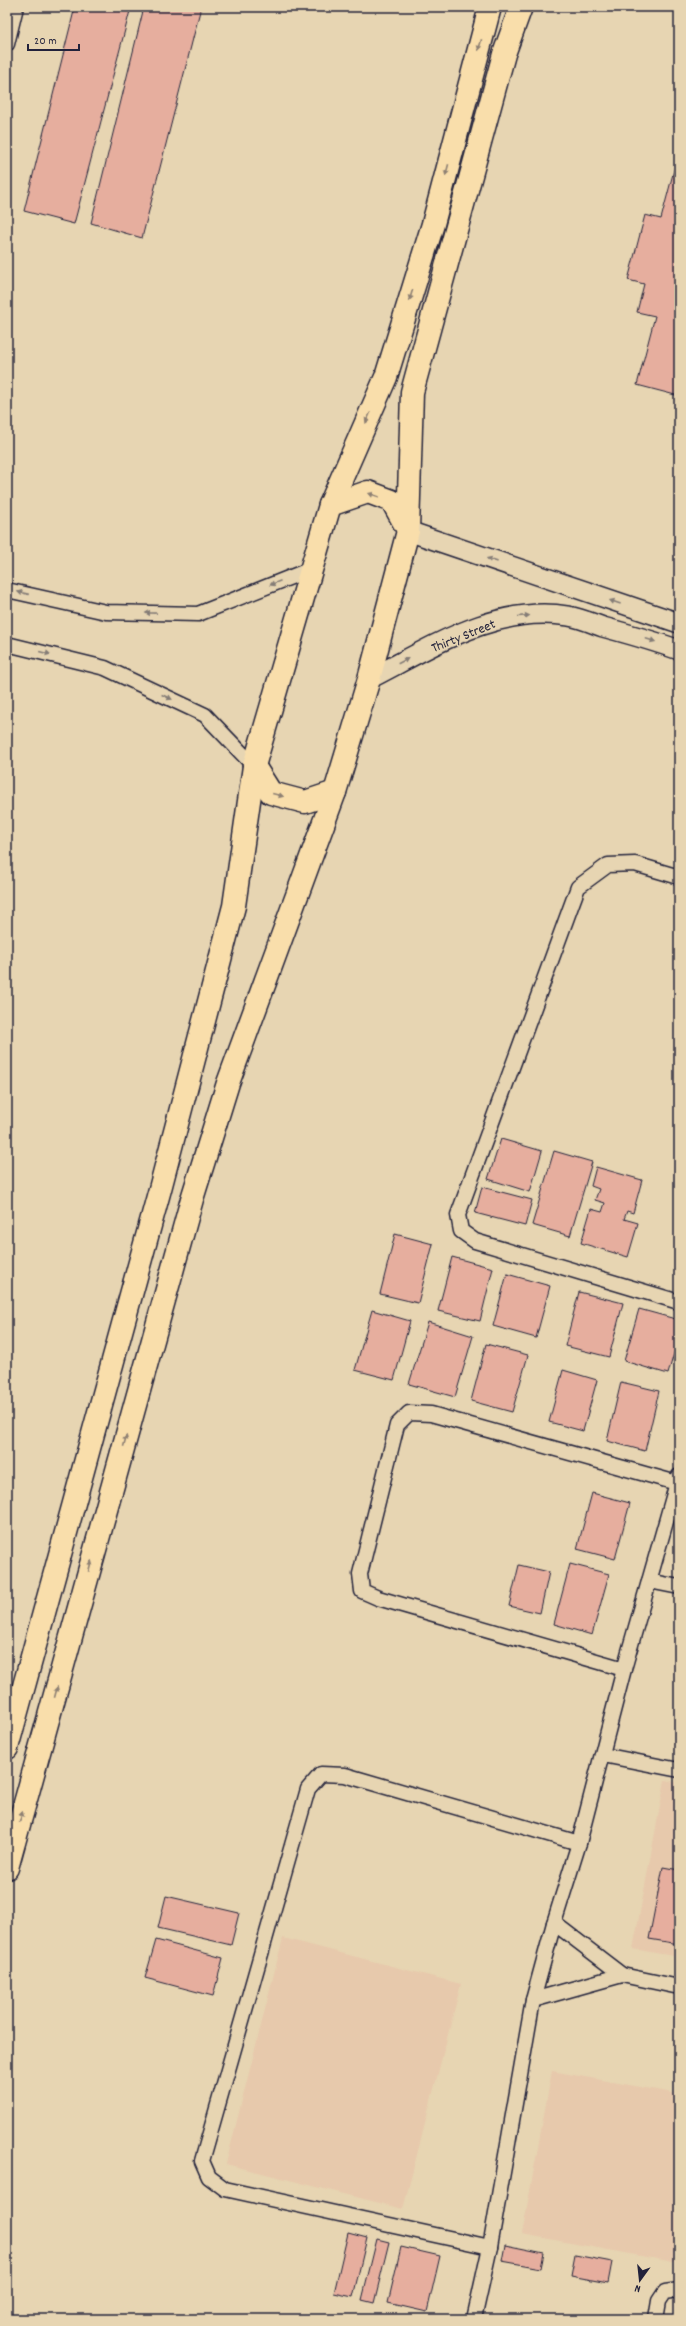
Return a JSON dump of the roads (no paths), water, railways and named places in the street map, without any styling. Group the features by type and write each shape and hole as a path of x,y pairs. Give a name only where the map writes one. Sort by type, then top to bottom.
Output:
{"main road":[{"path":"7,1748 160,1189 234,906 254,766 330,505 386,377 433,224 490,7"},
{"path":"7,1868 192,1199 228,1083 335,792 369,679 408,531 412,392 504,54 521,7"},
{"path":"330,505 368,492 392,501 408,531 679,623"},
{"name":"Thirty Street","path":"369,679 452,636 485,623 513,617 541,614 569,616 679,650"},
{"path":"254,766 271,793 305,802 335,792"}],"street":[{"path":"7,44 16,7"},
{"path":"7,590 106,612 198,614 311,569"},
{"path":"7,644 105,668 205,715 254,766"},
{"path":"679,877 635,864 608,865 578,887 458,1215 461,1231 475,1241 679,1302"},
{"path":"474,2319 490,2247 533,2000 554,1923 579,1843 603,1755 624,1669 678,1480 431,1414 409,1413 397,1425 360,1574 362,1591 378,1598 624,1669"},
{"path":"649,1581 679,1586"},
{"path":"603,1755 679,1770"},
{"path":"490,2247 225,2189 209,2177 202,2161 308,1788 321,1774 346,1775 579,1843"},
{"path":"554,1923 622,1975 679,1987"},
{"path":"533,2000 622,1975"},
{"path":"656,2319 659,2301 665,2292 679,2290"}]}
